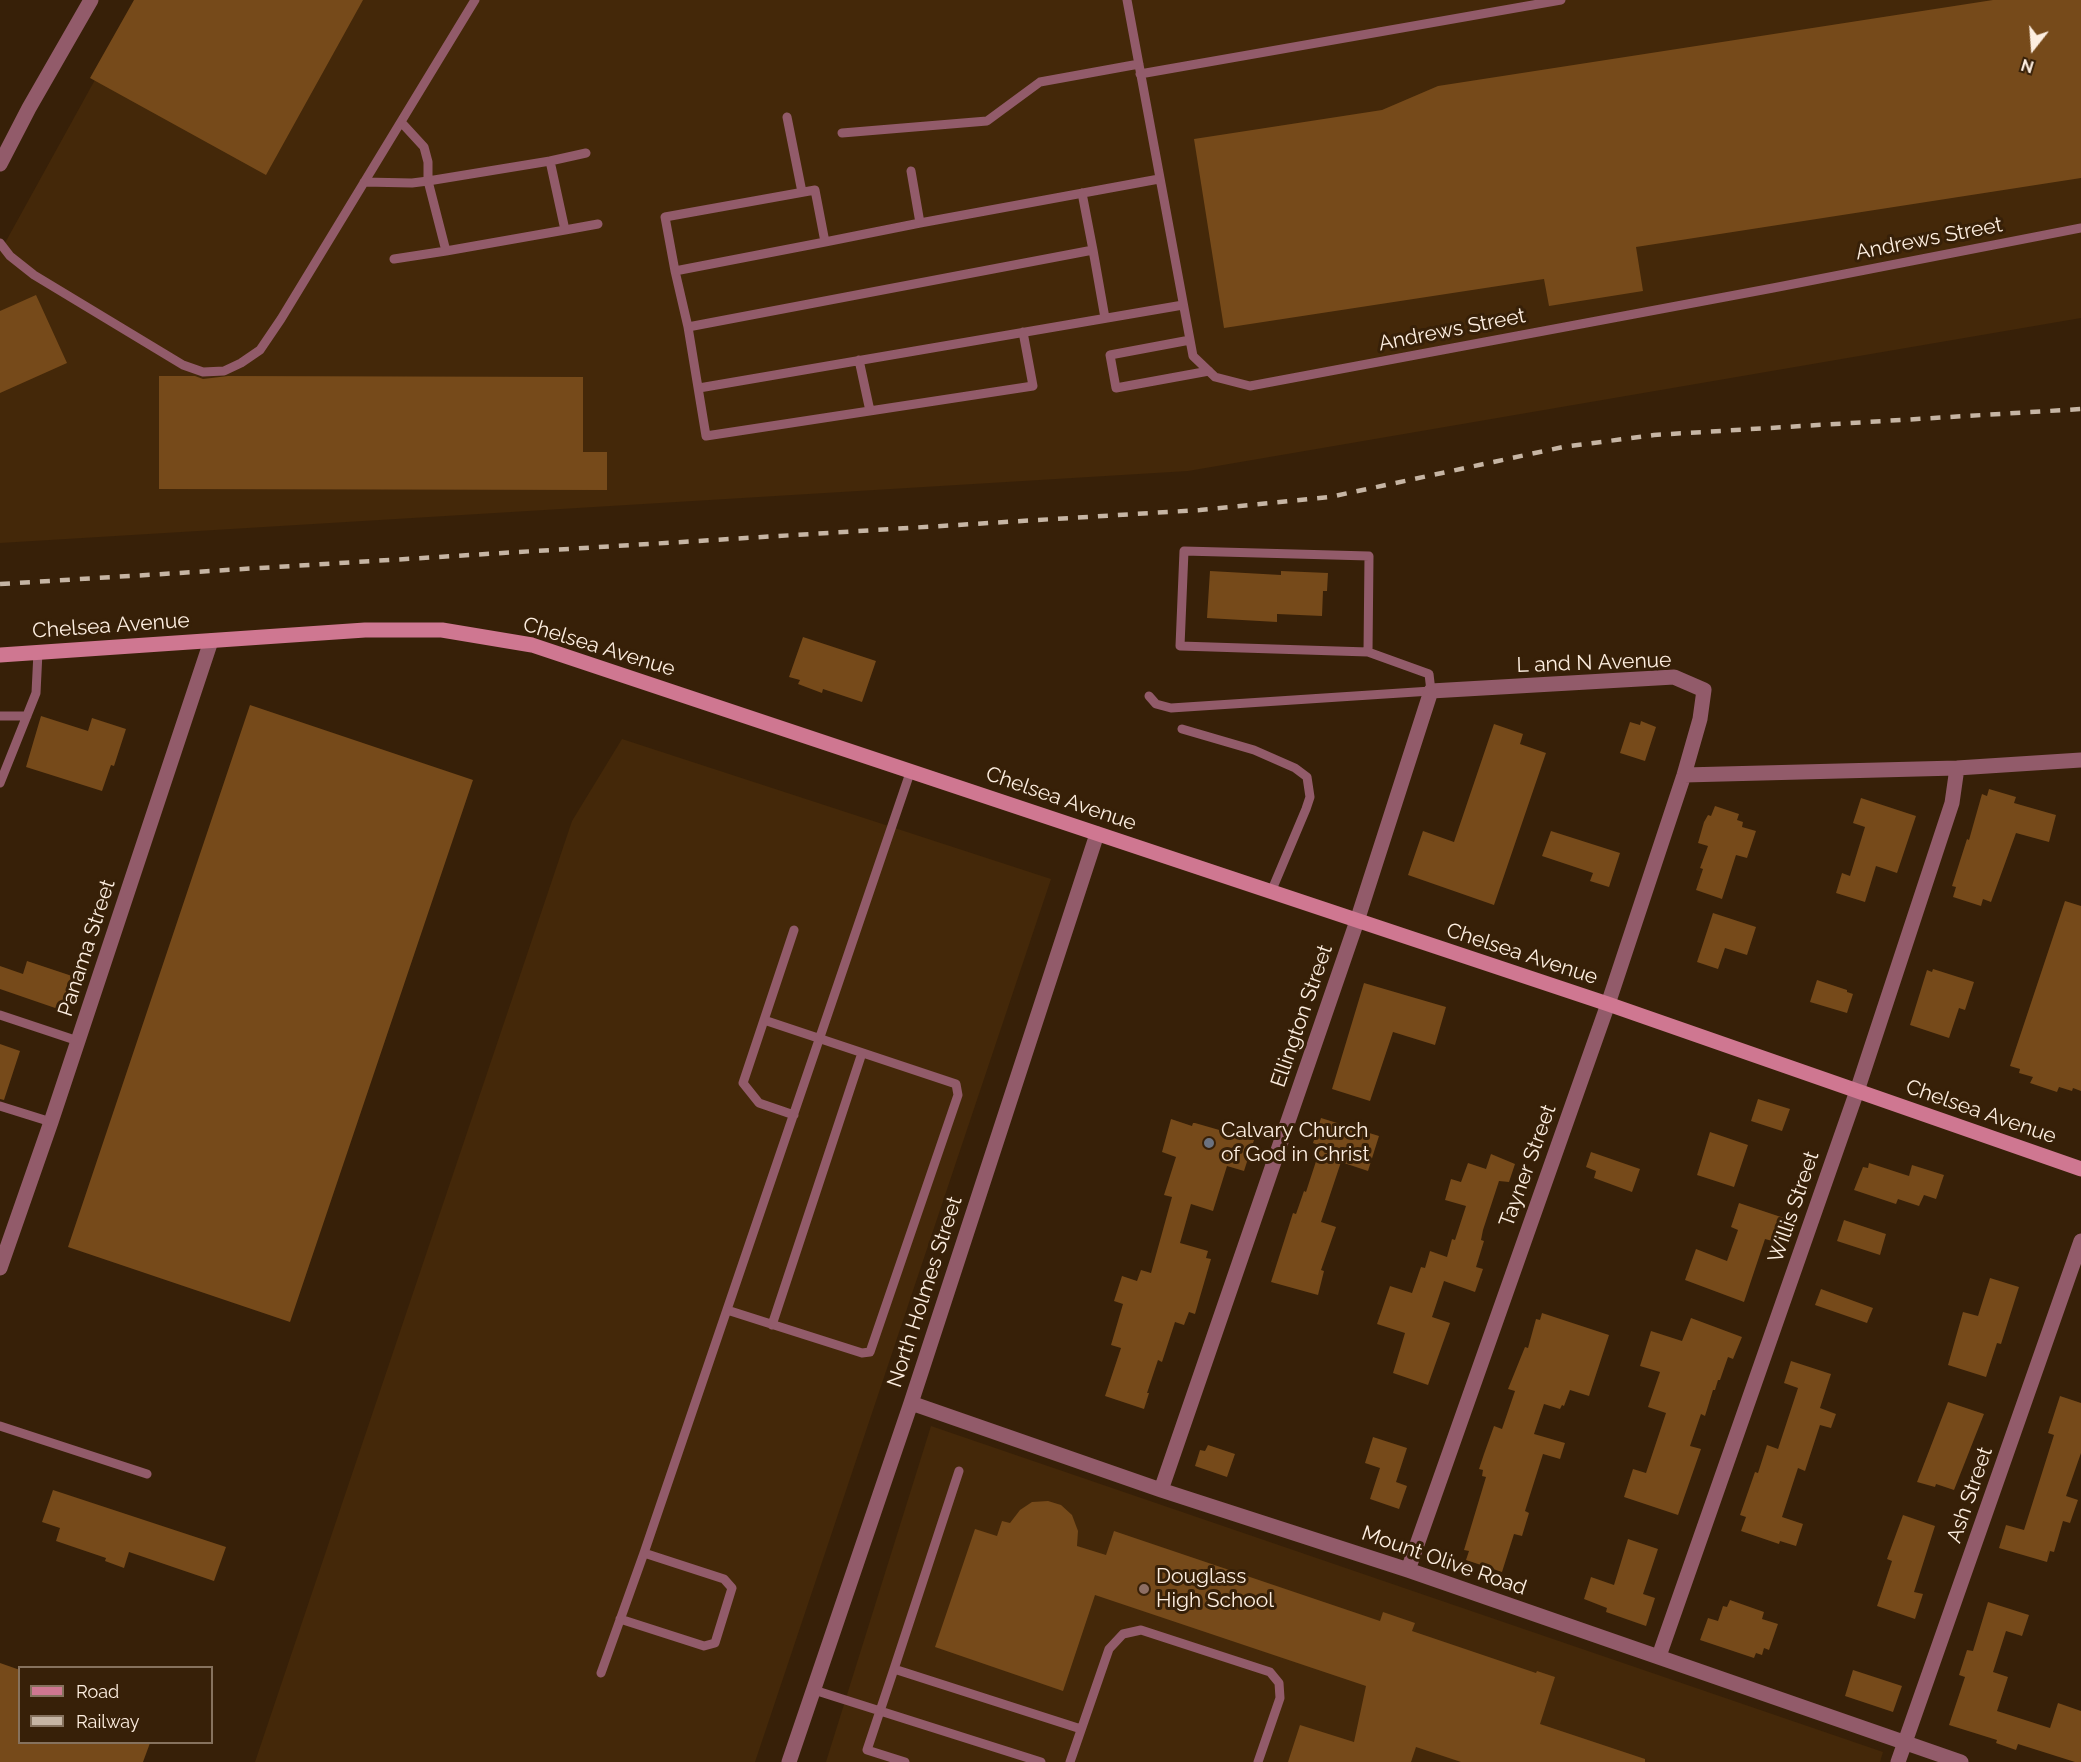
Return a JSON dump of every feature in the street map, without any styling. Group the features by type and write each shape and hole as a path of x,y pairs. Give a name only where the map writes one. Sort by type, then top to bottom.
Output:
{"main road":[{"name":"Chelsea Avenue","path":"0,655 365,630 442,630 532,645 1608,1004 2081,1169"}],"street":[{"path":"0,164 29,108 91,0"},
{"name":"Panama Street","path":"0,1268 211,641"},
{"name":"L and N Avenue","path":"1431,691 1674,677 1704,690 1700,719 1684,775"},
{"name":"Ellington Street","path":"1161,1490 1357,921 1431,691"},
{"path":"1684,775 1957,768 2081,760"},
{"name":"Willis Street","path":"1659,1656 1857,1091 1952,803 1957,768"},
{"name":"Tayner Street","path":"1408,1570 1608,1004 1684,775"},
{"name":"North Holmes Street","path":"789,1762 911,1403 1097,834"},
{"name":"Ash Street","path":"1898,1762 2081,1241"},
{"name":"Mount Olive Road","path":"911,1403 1161,1490 1408,1570 1961,1762"}],"lane":[{"path":"0,243 10,256 34,275 183,365 203,372 224,371 242,363 260,350 281,319 476,0"},
{"name":"Andrews Street","path":"1127,0 1193,356 1215,377 1250,386 2081,228"},
{"path":"1140,74 1562,0"},
{"path":"842,133 987,121 1040,82 1138,64"},
{"path":"787,117 802,192"},
{"path":"402,122 424,147 428,162 428,181 446,250"},
{"path":"364,182 428,181 586,153"},
{"path":"550,161 565,230"},
{"path":"911,171 920,223"},
{"path":"675,271 1159,179"},
{"path":"825,242 815,190 665,217 688,327 706,436 1033,386 1023,332"},
{"path":"1082,194 1105,318"},
{"path":"394,259 598,224"},
{"path":"688,327 1093,250"},
{"path":"699,388 1183,305"},
{"path":"1190,340 1110,355 1116,388 1209,371"},
{"path":"859,360 870,411"},
{"path":"1368,652 1369,556 1184,551 1180,646 1368,652 1429,674 1431,691"},
{"path":"0,783 3,769 36,693 38,652"},
{"name":"L and N Avenue","path":"1149,696 1156,704 1171,708 1431,691"},
{"path":"0,716 27,716"},
{"path":"1182,729 1254,750 1295,768 1307,777 1310,797 1271,892"},
{"path":"601,1673 794,1115 910,770"},
{"path":"794,930 743,1083 759,1103 794,1115"},
{"path":"0,1015 78,1041"},
{"path":"727,1310 862,1353 870,1352 958,1095 956,1084 764,1020"},
{"path":"772,1325 862,1053"},
{"path":"0,1105 51,1122"},
{"path":"0,1426 147,1474"},
{"path":"905,1762 867,1750 958,1471"},
{"path":"620,1619 704,1646 715,1643 732,1588 724,1579 644,1553"},
{"path":"1070,1762 1109,1649 1123,1634 1141,1630 1269,1672 1279,1683 1280,1698 1258,1762"},
{"path":"894,1669 1081,1729"},
{"path":"814,1690 1041,1762"}],"shaded area":[{"path":"139,0 2081,0 2081,318 1188,471 0,543 0,252"},
{"path":"622,739 1051,879 755,1762 255,1762 572,821"},
{"name":"Douglass High School","path":"931,1426 1883,1752 1880,1762 826,1762"}],"building":[{"path":"134,0 363,0 266,175 90,78"},
{"path":"1993,0 2081,0 2081,178 1636,247 1643,291 1549,306 1544,279 1224,328 1194,139 1382,110 1438,86"},
{"path":"36,295 67,363 0,393 0,311"},
{"path":"159,376 195,376 203,379 228,376 583,377 583,452 607,452 607,490 159,489"},
{"path":"1210,571 1281,575 1281,571 1328,573 1327,591 1323,591 1322,616 1277,614 1277,622 1207,618"},
{"path":"803,637 876,661 862,702 823,689 822,693 798,684 800,680 789,677"},
{"path":"250,705 473,780 290,1322 68,1247"},
{"path":"41,716 88,731 92,718 126,729 114,766 111,765 102,791 26,767"},
{"path":"1641,721 1656,727 1645,761 1620,753 1630,722 1640,725"},
{"path":"1494,724 1523,734 1520,744 1546,753 1494,905 1408,875 1423,831 1454,842"},
{"path":"1989,789 2016,797 2014,803 2056,815 2049,842 2016,833 1991,902 1983,899 1981,906 1953,897 1956,887 1952,886 1967,839 1969,840 1982,794 1987,796"},
{"path":"1861,798 1916,816 1897,873 1876,866 1865,902 1836,893 1842,873 1850,876 1865,827 1853,823"},
{"path":"1715,806 1739,814 1737,820 1743,822 1742,827 1756,831 1747,858 1736,855 1722,899 1696,890 1703,869 1700,868 1708,846 1698,843 1704,822 1708,815 1711,816"},
{"path":"1551,831 1620,853 1609,887 1590,881 1593,873 1542,856"},
{"path":"2065,901 2081,906 2081,1091 2059,1087 2057,1092 2030,1083 2033,1077 2019,1073 2020,1069 2010,1066"},
{"path":"1713,913 1756,927 1747,955 1725,948 1718,969 1697,962"},
{"path":"27,961 72,976 61,1010 0,989 0,966 23,974"},
{"path":"1933,969 1974,982 1965,1010 1959,1008 1949,1038 1910,1025 1927,970 1932,972"},
{"path":"1817,980 1853,994 1847,1013 1810,1002"},
{"path":"1364,983 1446,1007 1435,1045 1393,1032 1370,1101 1332,1089"},
{"path":"0,1044 20,1051 4,1100 0,1099"},
{"path":"1758,1099 1790,1109 1782,1131 1751,1121"},
{"path":"1321,1118 1379,1136 1368,1171 1341,1162 1321,1222 1336,1227 1321,1270 1324,1271 1318,1295 1271,1282 1293,1213 1296,1214 1304,1191 1306,1192 1321,1146 1313,1143"},
{"path":"1171,1119 1192,1126 1195,1123 1254,1140 1244,1171 1227,1166 1213,1211 1191,1204 1180,1243 1208,1251 1206,1258 1211,1259 1195,1314 1189,1312 1184,1325 1175,1322 1162,1362 1158,1360 1144,1409 1105,1396 1121,1348 1111,1345 1123,1304 1114,1301 1122,1276 1137,1281 1141,1270 1151,1273 1172,1197 1164,1195 1176,1157 1162,1152"},
{"path":"1710,1132 1748,1145 1734,1187 1697,1175"},
{"path":"1591,1152 1640,1169 1632,1192 1594,1178 1596,1171 1586,1167"},
{"path":"1491,1154 1515,1164 1509,1182 1499,1181 1483,1230 1481,1240 1484,1241 1476,1267 1483,1269 1475,1292 1444,1281 1432,1317 1450,1323 1428,1385 1393,1373 1405,1333 1377,1324 1390,1286 1412,1293 1421,1267 1425,1268 1430,1251 1447,1257 1466,1206 1445,1200 1451,1179 1461,1182 1468,1163 1486,1169"},
{"path":"1869,1163 1909,1176 1912,1165 1944,1175 1936,1199 1924,1195 1919,1206 1898,1199 1896,1204 1854,1190 1863,1167 1868,1168"},
{"path":"1739,1203 1784,1218 1776,1242 1765,1239 1744,1302 1685,1280 1696,1249 1727,1261 1738,1230 1731,1227"},
{"path":"1844,1220 1886,1234 1880,1255 1837,1241"},
{"path":"1990,1278 2019,1287 2001,1344 1997,1343 1986,1377 1948,1365 1963,1312 1978,1316"},
{"path":"1821,1289 1873,1308 1867,1323 1815,1305"},
{"path":"1542,1313 1609,1335 1589,1396 1570,1390 1564,1406 1562,1405 1560,1409 1544,1404 1534,1434 1565,1443 1560,1459 1543,1454 1525,1511 1529,1513 1522,1536 1514,1534 1502,1572 1466,1560 1469,1551 1464,1550 1486,1477 1482,1476 1483,1470 1479,1469 1494,1426 1502,1429 1515,1391 1508,1389 1525,1347 1528,1348 1536,1319 1540,1320"},
{"path":"1691,1318 1742,1337 1733,1359 1728,1357 1720,1380 1713,1390 1705,1416 1701,1414 1690,1446 1701,1449 1678,1515 1624,1497 1633,1469 1646,1473 1666,1413 1648,1407 1660,1372 1640,1366 1651,1331 1682,1341"},
{"path":"1791,1361 1831,1374 1820,1408 1836,1414 1831,1428 1820,1425 1805,1471 1798,1468 1782,1517 1803,1524 1796,1546 1780,1541 1779,1544 1741,1531 1746,1517 1740,1515 1767,1445 1778,1449 1798,1388 1784,1383"},
{"path":"2060,1396 2081,1403 2081,1453 2066,1496 2078,1500 2070,1523 2063,1521 2054,1552 2050,1551 2047,1562 1999,1548 2006,1525 2024,1530 2054,1435 2048,1433"},
{"path":"1948,1402 1984,1414 1954,1490 1936,1484 1935,1487 1917,1482"},
{"path":"1373,1437 1407,1448 1396,1482 1407,1486 1399,1509 1370,1499 1380,1468 1365,1463"},
{"path":"1208,1445 1235,1454 1227,1477 1195,1466 1200,1450 1205,1451"},
{"path":"53,1490 226,1547 214,1581 129,1552 124,1568 105,1561 106,1558 56,1541 60,1528 42,1522"},
{"path":"1048,1501 1061,1505 1072,1515 1078,1531 1077,1546 1106,1555 1114,1531 1380,1621 1383,1612 1415,1623 1412,1631 1536,1673 1537,1671 1555,1677 1540,1724 1645,1759 1645,1762 1461,1762 1416,1747 1411,1762 1288,1762 1300,1725 1354,1742 1366,1686 1095,1595 1063,1691 935,1647 975,1529 997,1536 1002,1521 1010,1523 1020,1510 1032,1502"},
{"path":"1903,1515 1935,1526 1914,1592 1923,1594 1915,1619 1877,1606 1892,1561 1887,1559"},
{"path":"1628,1539 1658,1549 1643,1594 1655,1598 1646,1626 1606,1612 1607,1608 1584,1599 1591,1577 1614,1585"},
{"path":"1730,1600 1764,1612 1762,1619 1778,1624 1769,1650 1764,1648 1762,1655 1756,1653 1754,1658 1700,1640 1708,1618 1718,1621 1723,1606 1727,1607"},
{"path":"1988,1602 2029,1615 2022,1636 2006,1631 1993,1672 2008,1677 1997,1711 2050,1728 2058,1703 2081,1711 2081,1762 2018,1744 2016,1750 1996,1743 1997,1740 1949,1725 1965,1677 1959,1675 1967,1650 1973,1651"},
{"path":"0,1663 18,1669 18,1744 150,1744 143,1762 0,1762"},
{"path":"1853,1670 1902,1686 1893,1712 1845,1696"}],"railway":[{"path":"0,584 1200,510 1330,497 1563,447 1654,435 2081,409"}],"place":[{"name":"Calvary Church of God in Christ","path":"1209,1143"},
{"name":"Douglass High School","path":"1144,1589"}]}
